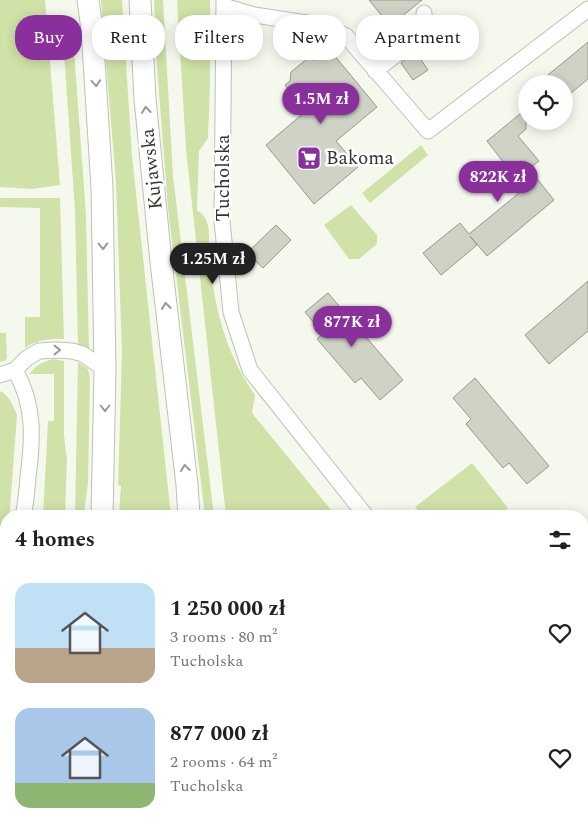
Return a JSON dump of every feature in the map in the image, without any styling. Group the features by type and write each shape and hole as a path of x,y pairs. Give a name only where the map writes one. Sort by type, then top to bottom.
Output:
{"main road":[{"path":"88,0 92,28 102,188 105,370 102,510"},
{"name":"Kujawska","path":"140,0 145,99 161,262 187,485 188,510"}],"street":[{"name":"Tucholska","path":"361,510 250,370 231,312 222,221 224,3 254,16 326,26 346,36 428,131 588,9"},
{"path":"375,71 425,32 424,13"},
{"path":"0,375 15,370 27,358 39,352 55,350 83,354 105,370"},
{"path":"15,370 22,382 32,419 31,453 24,510"}],"green space":[{"path":"0,0 45,0 46,15 15,15 15,60 50,60 60,185 32,189 0,187"},
{"path":"101,0 122,0 123,15 102,15"},
{"path":"154,0 163,0 164,15 155,15"},
{"path":"177,0 210,0 210,15 178,15"},
{"path":"165,35 173,176 213,510 204,510 168,208 157,60 165,60"},
{"path":"65,60 75,60 86,215 89,351 78,347 75,211"},
{"path":"106,60 126,60 132,156 170,510 119,510 121,486 118,485 122,353 116,183"},
{"path":"181,60 210,60 208,138 199,151 197,210 208,224 211,274 223,328 236,362 255,395 252,413 331,510 225,510 186,149"},
{"path":"421,145 428,155 370,203 362,193"},
{"path":"0,198 60,198 64,339 39,341 25,348 25,317 40,317 40,208 0,207"},
{"path":"351,205 377,235 377,244 359,259 349,259 324,225"},
{"path":"0,333 6,333 7,358 5,361 0,362"},
{"path":"53,359 64,361 64,435 67,460 65,510 43,510 48,421 54,421 54,374 29,374 46,361"},
{"path":"78,362 88,369 90,378 88,482 85,510 75,510"},
{"path":"0,391 8,398 17,415 9,510 0,510"},
{"path":"472,463 508,508 506,510 418,510 415,507"}],"building":[{"path":"369,0 422,0 404,15 381,15"},
{"path":"588,42 588,79 573,92 573,75 548,75"},
{"path":"306,60 338,60 377,107 336,141 358,167 314,204 266,145 306,111 285,85 290,81 291,72"},
{"path":"404,60 421,60 428,70 413,80 401,63"},
{"path":"518,116 518,130 525,130 518,136 539,161 529,169 554,200 487,256 470,236 477,245 441,275 423,253 460,223 469,234 524,189 487,141"},
{"path":"276,225 291,240 263,268 247,253"},
{"path":"588,281 588,331 549,364 525,335"},
{"path":"328,293 403,380 380,400 361,378 355,383 317,339 323,334 305,312"},
{"path":"475,378 549,466 527,484 509,463 503,468 466,424 471,419 453,398"}],"place":[{"name":"Bakoma","path":"309,158"}]}
